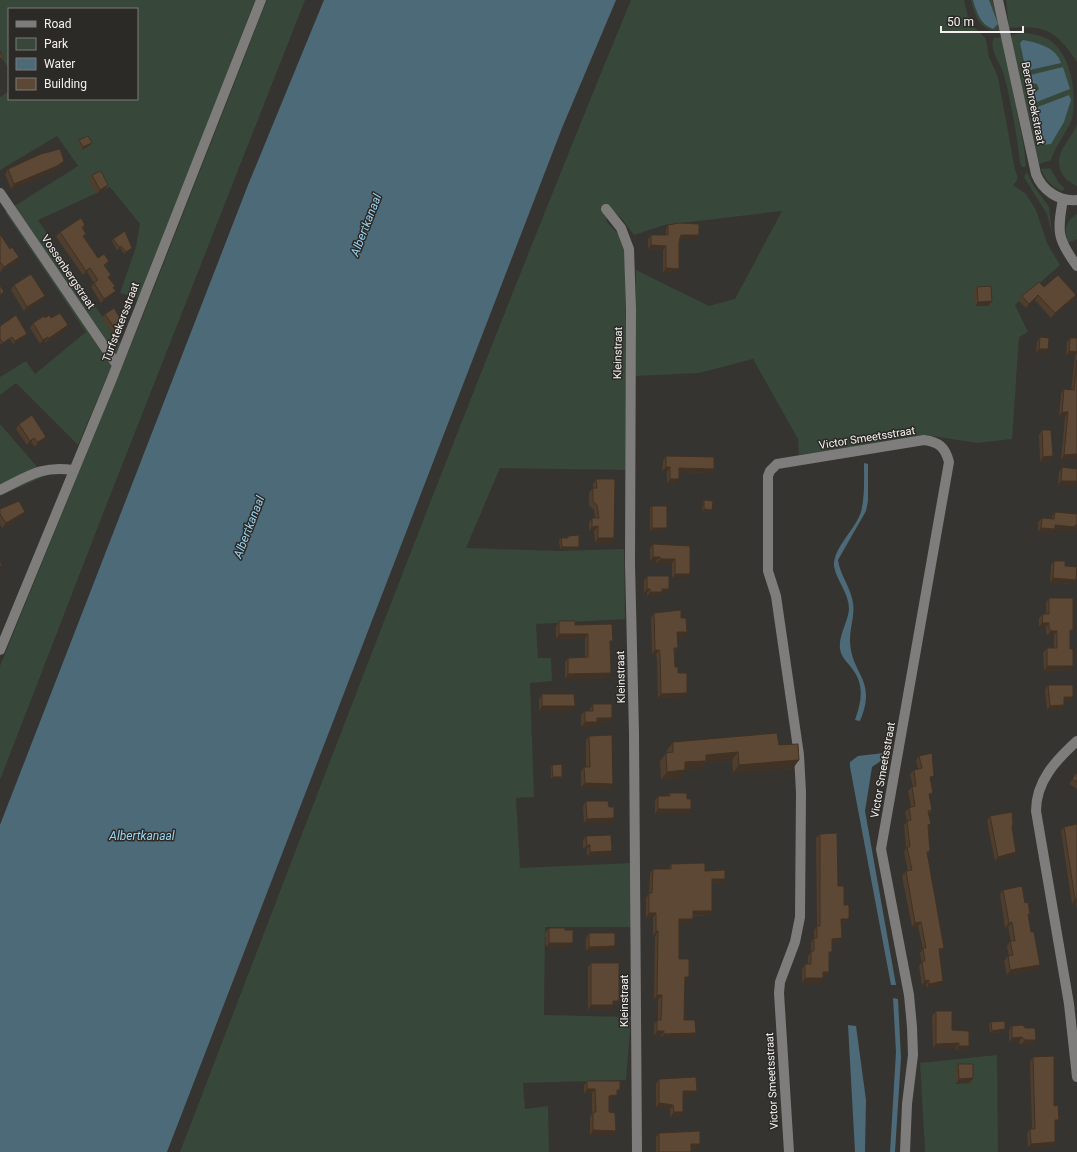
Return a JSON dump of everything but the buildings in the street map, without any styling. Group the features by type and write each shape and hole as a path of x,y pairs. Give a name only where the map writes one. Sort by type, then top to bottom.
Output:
{"street":[{"name":"Turfstekersstraat","path":"0,650 117,365 261,0"},
{"name":"Berenbroekstraat","path":"998,0 1034,168 1038,178 1045,188 1053,195 1063,199"},
{"name":"Vossenbergstraat","path":"0,193 117,365"},
{"path":"1077,200 1063,199 1059,229 1061,241 1077,266"},
{"name":"Kleinstraat","path":"606,209 621,228 629,249 631,302 630,564 634,741 637,1152"},
{"name":"Victor Smeetsstraat","path":"788,1152 779,993 780,982 795,942 800,917 801,792 799,755 776,596 768,571 768,476 770,471 777,464 924,440 940,444 947,452 949,462 881,849 909,995 912,1027 913,1055 907,1104 905,1152"},
{"path":"0,490 42,469 58,468 73,470"},
{"path":"1077,740 1046,774 1036,799 1036,811 1069,1004 1077,1077"}],"green space":[{"path":"0,0 255,0 140,300 120,293 136,247 140,224 110,187 38,220 121,345 78,445 16,383 0,395 0,377 26,361 35,374 86,332 5,212 78,166 57,136 0,170 0,97 8,92 8,100 138,100 138,8 8,8 8,67 0,56"},
{"path":"267,0 305,0 0,780 0,666 152,293"},
{"path":"631,0 964,0 968,16 973,26 986,39 989,57 998,77 1017,176 1017,180 1013,185 1026,194 1036,210 1047,243 1060,265 1015,305 1028,332 1019,337 1012,439 977,443 926,435 799,455 798,439 753,359 699,373 636,376 636,270 709,306 735,299 782,211 664,225 634,235 622,219 611,209 606,221 622,238 625,253 627,470 500,468 466,548 559,551 624,549 625,619 536,624 538,658 551,658 552,681 530,683 534,797 516,798 520,868 632,863 631,927 545,927 544,1015 631,1017 626,1080 523,1083 525,1109 548,1106 549,1152 180,1152 458,430"},
{"path":"971,0 992,0 1001,30 988,29 980,22 977,18"},
{"path":"1006,0 1077,0 1077,62 1063,43 1049,32 1042,29 1033,28 1009,28"},
{"path":"1024,33 1048,39 1056,46 1063,54 1071,75 1073,87 1074,98 1072,119 1051,160 1039,164 1011,35"},
{"path":"1003,37 1024,148 1026,167 1022,167 1020,163 1007,85 993,46 994,38"},
{"path":"1077,124 1077,186 1069,181 1061,172 1059,162 1064,146"},
{"path":"1050,168 1059,183 1065,189 1062,191 1049,183 1041,169"},
{"path":"1027,172 1033,185 1049,207 1052,234 1047,214 1024,177"},
{"path":"1077,214 1077,239 1068,243 1066,238 1066,226"},
{"path":"0,424 45,476 0,496"},
{"path":"997,1055 998,1152 925,1152 920,1063"}],"water":[{"name":"Albertkanaal","path":"324,0 616,0 562,128 167,1152 0,1152 0,825 248,185"},
{"path":"973,0 989,0 998,24 993,29 982,21"},
{"path":"1023,40 1040,44 1051,49 1059,58 1061,63 1030,70 1025,66 1020,43"},
{"path":"1063,67 1070,89 1034,103 1029,98 1039,89 1037,84 1028,82 1026,76"},
{"path":"1069,95 1071,100 1064,122 1051,144 1042,145 1037,139 1033,112 1035,108"},
{"path":"864,463 868,464 868,501 866,511 838,560 853,603 850,639 851,651 865,686 865,707 860,721 855,720 861,695 859,682 857,676 842,655 840,648 841,637 849,609 848,603 834,566 837,552 854,526 861,512 864,494"},
{"path":"884,753 885,758 872,767 865,811 896,985 891,985 850,767 850,762 858,756"},
{"path":"893,998 898,999 901,1058 895,1152 890,1152 896,1052"},
{"path":"848,1025 856,1026 866,1100 865,1152 855,1152"}]}
